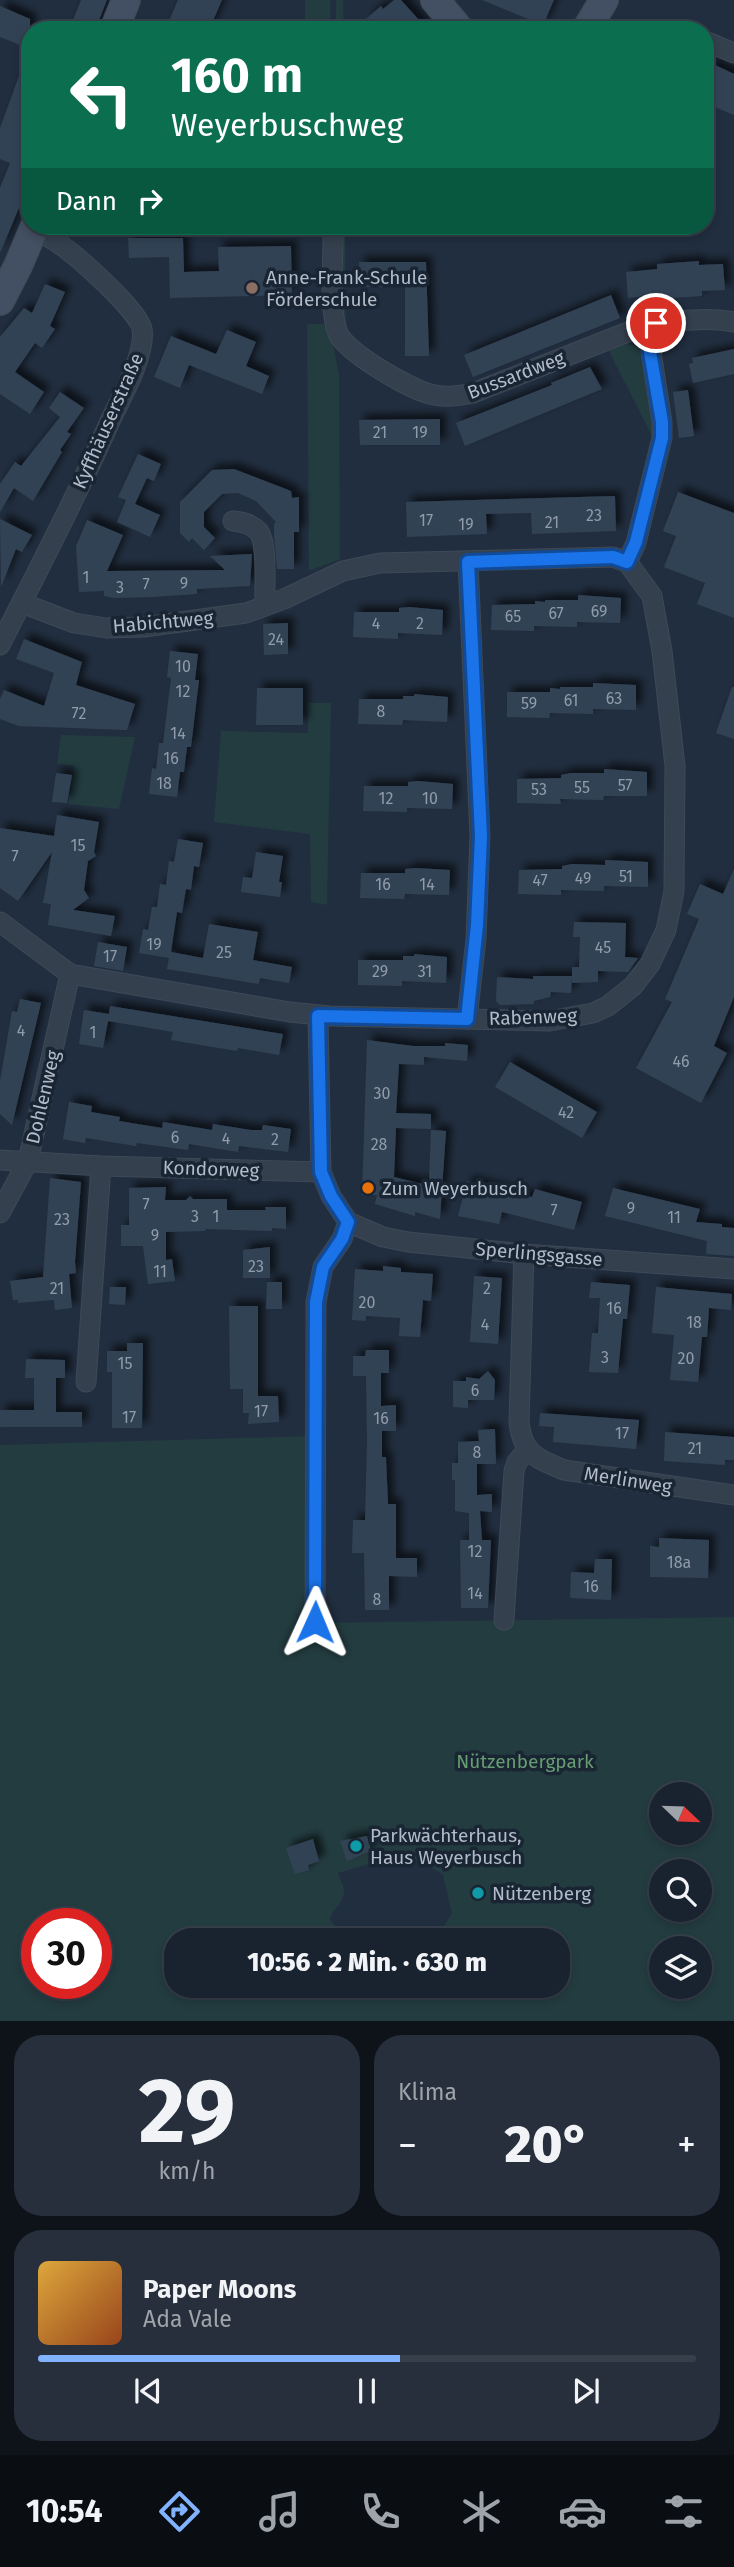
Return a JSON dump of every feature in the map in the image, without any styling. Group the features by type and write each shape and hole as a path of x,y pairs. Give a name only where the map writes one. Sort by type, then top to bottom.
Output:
{"street":[{"path":"118,21 126,0"},
{"path":"435,0 452,21"},
{"path":"591,21 604,0"},
{"path":"714,45 734,53"},
{"path":"0,301 31,235"},
{"name":"Kyffhäuserstraße","path":"0,645 89,469 130,377 143,336 141,323 135,314 92,272 45,235"},
{"name":"Bussardweg","path":"334,235 334,318 338,334 345,345 408,387 432,395 454,397 473,393 656,323 702,319 734,322"},
{"path":"627,562 639,530 662,438 662,422 650,352 656,323"},
{"path":"233,521 247,523 258,530 263,541 265,606"},
{"name":"Habichtweg","path":"22,603 74,623 106,628 144,627 246,613 343,570 380,563 613,557 627,562"},
{"path":"467,1019 477,930 481,836 468,562"},
{"name":"Rabenweg","path":"0,922 70,974 318,1016 549,1021 593,1013 621,997 650,964 666,930 674,891 676,766 662,651 652,596 627,562"},
{"name":"Dohlenweg","path":"0,1213 28,1161 70,974"},
{"path":"315,1622 316,1302 323,1267 342,1239 348,1222 331,1196 321,1172 318,1016"},
{"name":"Kondorweg","path":"0,1160 101,1166 321,1172"},
{"path":"86,1382 101,1166"},
{"name":"Sperlingsgasse","path":"348,1222 383,1237 524,1254 734,1269"},
{"path":"504,1620 514,1471 527,1450 519,1421 524,1254"},
{"name":"Merlinweg","path":"527,1450 538,1459 564,1470 734,1495"}],"green space":[{"path":"305,0 330,0 330,21 305,21"},
{"path":"336,0 343,0 344,21 336,21"},
{"path":"338,235 345,235 346,330 342,330"},
{"path":"307,324 324,324 330,328 339,375 340,559 309,571"},
{"path":"624,344 642,350 655,432 653,438 609,351"},
{"path":"308,703 331,703 327,905 311,902 310,834 214,822 221,731 308,733"},
{"path":"61,735 135,737 119,809 68,804 74,766 57,764"},
{"name":"Nützenbergpark","path":"312,1436 314,1623 734,1617 734,2021 0,2021 0,1445"}],"building":[{"path":"81,0 107,0 99,21 73,21"},
{"path":"178,0 222,0 213,21 169,21"},
{"path":"394,0 401,0 420,21 366,19 381,6 383,9"},
{"path":"482,0 554,0 545,21 533,21"},
{"path":"0,6 30,19 21,21 21,45 0,37"},
{"path":"714,64 734,74 734,115 714,107"},
{"path":"19,76 21,77 21,203 0,253 0,188 10,163 0,159 0,128"},
{"path":"128,238 183,238 184,272 219,271 218,247 291,246 292,295 170,298 169,257 129,258"},
{"path":"699,261 699,265 723,264 725,290 702,291 702,296 656,299 656,295 628,298 626,272 657,269 657,264"},
{"path":"359,262 426,262 429,356 405,356 405,287 359,287"},
{"path":"45,284 65,292 50,326 55,329 42,348 35,343 15,372 44,392 30,414 0,394 0,337 24,308 32,313"},
{"path":"611,295 620,318 473,377 464,355"},
{"path":"227,330 256,342 246,366 269,376 262,394 189,365 180,388 154,377 171,336 216,354"},
{"path":"734,349 734,374 693,383 689,364 693,363 692,358"},
{"path":"590,367 602,389 465,446 456,423"},
{"path":"688,390 694,436 679,438 673,392"},
{"path":"60,392 84,408 67,432 71,434 60,450 62,452 33,501 14,488 0,512 0,484 15,462 21,466 60,417 49,408"},
{"path":"440,419 440,445 360,445 359,420"},
{"path":"138,454 161,464 154,481 147,478 135,504 160,515 150,537 117,522 126,500 118,497"},
{"path":"234,469 291,491 292,498 299,497 299,532 294,532 294,569 277,569 274,536 276,522 256,501 238,493 222,494 204,512 204,527 215,538 204,550 192,538 189,542 180,533 180,502 212,470"},
{"path":"678,492 734,513 734,618 697,604 705,583 664,567 676,536 663,531"},
{"path":"615,496 616,531 532,534 531,513 486,514 487,534 407,537 406,502"},
{"path":"0,519 32,535 22,552 16,549 1,587"},
{"path":"87,520 123,535 107,571 225,570 210,556 252,554 250,586 197,589 197,594 152,597 114,598 104,596 104,591 79,592 76,546"},
{"path":"578,595 621,598 620,623 577,622 577,627 534,626 534,631 491,630 492,605 578,600"},
{"path":"399,608 443,610 442,635 398,633 398,639 353,637 354,612 399,612"},
{"path":"288,623 288,654 264,655 263,624"},
{"path":"24,639 82,662 76,685 135,704 127,730 19,726 0,719 0,699 4,690 44,706 54,673 16,659"},
{"path":"170,651 198,654 195,680 199,680 191,747 187,747 184,772 180,772 177,797 149,794 152,768 156,769 159,743 163,743 171,678 167,677"},
{"path":"593,683 636,685 636,710 593,709 593,714 550,713 549,718 507,717 507,692 550,692 550,688 593,687"},
{"path":"734,687 734,739 716,733"},
{"path":"257,688 303,688 303,725 256,725"},
{"path":"414,694 448,697 447,722 403,720 402,725 358,724 359,699 403,699 403,696"},
{"path":"604,769 647,772 647,796 604,796 603,800 560,799 561,804 517,803 517,779 561,778 561,775 571,773 604,773"},
{"path":"56,773 72,775 67,803 52,802"},
{"path":"408,782 453,784 452,809 363,811 364,786 408,786"},
{"path":"57,815 99,822 94,852 96,856 88,861 84,890 89,898 73,910 115,916 111,936 48,925 51,904 43,903 52,852 18,901 0,888 0,828 54,836"},
{"path":"178,839 203,843 199,867 194,866 191,890 186,889 182,913 177,912 171,952 203,958 209,924 258,932 253,960 292,967 289,983 260,978 259,984 167,969 169,958 139,953 143,929 148,930 152,907 157,907 160,884 166,885 169,861 174,862"},
{"path":"256,852 283,856 280,897 241,892 243,877 252,878"},
{"path":"605,860 648,862 648,887 604,886 604,891 561,890 561,895 518,894 519,870 562,869 562,866 572,864 605,865"},
{"path":"405,869 450,870 449,895 405,894 404,899 360,898 361,873 405,873"},
{"path":"734,869 734,997 714,1046 727,1053 701,1103 636,1068 672,1002 665,999 699,919 687,914 700,884 723,894"},
{"path":"574,922 626,923 625,957 638,958 628,972 598,971 598,982 572,983 572,967 579,967 580,937 573,937"},
{"path":"98,942 127,947 123,971 94,966"},
{"path":"414,954 447,957 446,983 402,981 402,986 358,985 358,960 403,960 403,956"},
{"path":"533,976 572,976 571,993 551,992 550,997 534,1001 534,1004 500,1005 496,1001 497,977 533,979"},
{"path":"20,999 41,1003 12,1125 0,1114 0,1081 12,1011 17,1012"},
{"path":"110,1006 283,1034 279,1055 171,1040 173,1032 108,1021 103,1048 79,1044 84,1010 109,1014"},
{"path":"367,1040 413,1046 445,1046 445,1043 468,1045 467,1061 424,1057 424,1065 399,1064 396,1113 431,1114 431,1129 396,1128 394,1177 423,1184 424,1179 429,1180 431,1130 446,1131 440,1219 415,1212 415,1216 375,1204 377,1195 362,1195"},
{"path":"510,1062 597,1112 582,1138 495,1087"},
{"path":"69,1102 92,1106 91,1112 120,1117 119,1121 162,1128 163,1122 212,1130 213,1124 251,1130 262,1130 263,1125 291,1129 288,1152 239,1146 238,1152 189,1144 188,1150 137,1143 136,1146 86,1138 85,1143 63,1139"},
{"path":"50,1178 81,1182 76,1273 69,1274 72,1308 55,1310 54,1300 18,1303 18,1300 13,1300 10,1281 43,1277"},
{"path":"467,1181 532,1197 535,1189 582,1202 574,1230 502,1212 499,1224 458,1216"},
{"path":"166,1187 165,1200 186,1200 190,1196 193,1199 227,1199 227,1210 286,1207 286,1229 166,1232 166,1260 172,1259 175,1281 148,1284 143,1246 121,1246 121,1225 129,1225 129,1188"},
{"path":"613,1188 700,1209 696,1222 734,1228 734,1256 706,1254 707,1241 605,1216"},
{"path":"270,1247 270,1278 243,1278 243,1250"},
{"path":"383,1266 401,1268 401,1272 433,1274 431,1301 423,1300 420,1337 399,1336 400,1318 366,1316 366,1321 352,1320 355,1269 383,1271"},
{"path":"474,1276 502,1278 498,1344 470,1342"},
{"path":"267,1282 282,1282 282,1309 266,1309"},
{"path":"591,1282 630,1285 627,1319 623,1319 618,1373 589,1372 592,1333 598,1333 600,1298 589,1298"},
{"path":"110,1287 126,1287 125,1305 109,1304"},
{"path":"656,1287 732,1294 731,1310 709,1308 707,1337 702,1337 698,1382 670,1380 674,1335 652,1333"},
{"path":"229,1306 258,1306 258,1396 278,1396 279,1422 248,1424 249,1413 243,1413 243,1389 230,1389"},
{"path":"127,1343 143,1343 142,1428 112,1428 112,1372 107,1372 107,1351 127,1351"},
{"path":"366,1350 389,1350 389,1373 381,1373 381,1406 396,1405 396,1431 382,1431 382,1457 386,1457 388,1504 396,1504 396,1558 417,1558 417,1577 389,1576 389,1610 365,1610 364,1553 352,1553 353,1520 365,1520 367,1442 366,1376 353,1376 353,1356 365,1356"},
{"path":"26,1359 65,1360 65,1378 56,1378 56,1412 82,1412 82,1427 0,1427 0,1410 34,1410 34,1378 25,1378"},
{"path":"488,1371 495,1380 494,1400 468,1400 468,1408 453,1407 453,1381 466,1381 466,1377 479,1379"},
{"path":"540,1413 639,1420 636,1449 553,1442 554,1427 539,1426"},
{"path":"495,1429 496,1464 477,1464 477,1495 492,1494 492,1512 480,1511 482,1540 491,1540 488,1608 461,1608 460,1540 469,1540 469,1513 455,1511 452,1463 458,1463 458,1442 479,1441 478,1430"},
{"path":"665,1432 734,1437 734,1460 725,1460 725,1465 664,1461"},
{"path":"659,1538 709,1540 708,1578 650,1577 650,1546 659,1547"},
{"path":"595,1559 612,1559 611,1600 570,1598 571,1572 594,1573"},
{"name":"Parkwächterhaus, Haus Weyerbusch","path":"367,1836 371,1851 347,1861 340,1841"},
{"path":"313,1839 319,1861 308,1865 309,1870 295,1874 286,1848"}],"place":[{"name":"Anne-Frank-Schule Förderschule","path":"252,288"},
{"name":"Zum Weyerbusch","path":"368,1188"},
{"name":"Parkwächterhaus, Haus Weyerbusch","path":"356,1846"},
{"name":"Nützenberg","path":"478,1893"}],"route":[{"path":"315,1622 316,1302 323,1267 342,1239 348,1222 331,1196 321,1172 318,1016 467,1019 480,888 481,836 468,562 613,557 627,562 636,542 662,438 662,422 650,352 656,323"}]}
